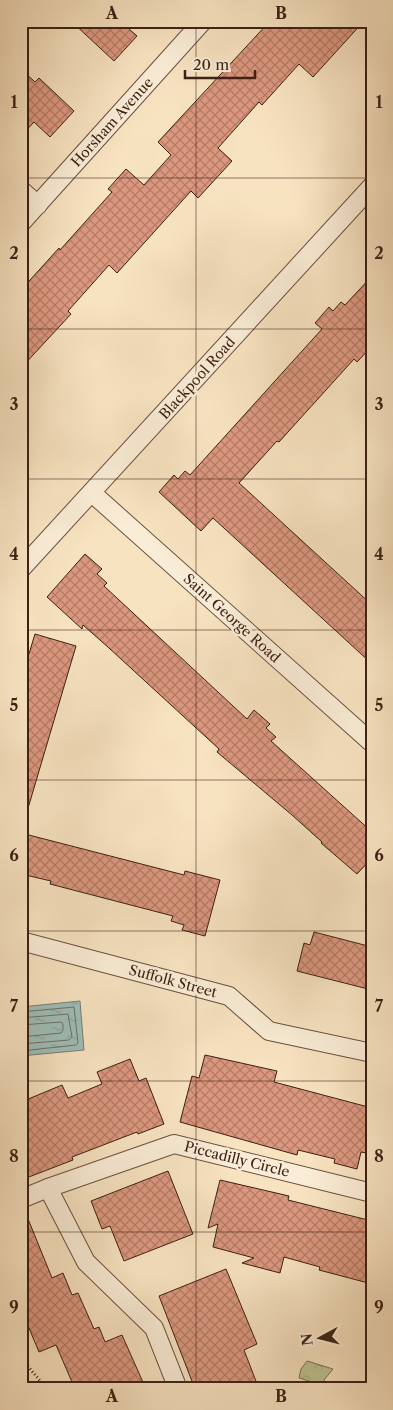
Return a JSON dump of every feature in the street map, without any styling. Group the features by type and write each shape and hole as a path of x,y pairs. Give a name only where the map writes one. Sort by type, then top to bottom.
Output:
{"street":[{"name":"Horsham Avenue","path":"21,223 203,21"},
{"name":"Blackpool Road","path":"21,569 372,186"},
{"path":"21,190 38,205"},
{"name":"Saint George Road","path":"92,493 372,743"},
{"name":"Suffolk Street","path":"21,941 229,996 269,1031 372,1053"},
{"name":"Piccadilly Circle","path":"21,1199 174,1144 372,1194"},
{"path":"48,1188 86,1262 154,1328 178,1389"}],"path":[{"path":"21,1358 47,1389"}],"green space":[{"path":"307,1361 333,1369 324,1380 328,1389 313,1389 312,1382 299,1378 301,1369"}],"water":[{"path":"80,1001 84,1050 21,1056 21,1007"}],"building":[{"path":"71,21 120,21 137,36 114,61"},
{"path":"270,21 364,21 313,77 299,64 262,105 259,102 218,148 232,161 198,198 191,191 117,273 109,265 68,311 71,314 21,368 21,290 112,192 108,189 126,169 144,185 171,155 158,142"},
{"path":"21,69 35,82 39,78 74,111 50,137 34,122 21,136"},
{"path":"372,276 372,346 357,362 354,359 239,483 372,605 372,664 213,518 201,531 159,492 174,475 178,479 185,471 190,475 322,329 315,323 329,307 333,311 341,302 345,305"},
{"path":"85,554 102,569 97,574 107,583 104,586 247,719 254,710 270,724 266,728 276,737 271,741 372,832 372,858 357,874 292,815 217,752 219,749 109,648 83,625 82,629 47,597"},
{"path":"35,634 76,646 26,815 21,814 21,680"},
{"path":"21,833 184,875 185,871 220,880 205,936 182,930 184,925 171,921 173,916 50,884 51,881 21,874"},
{"path":"314,932 372,947 372,990 297,971 304,943 310,945"},
{"path":"205,1055 277,1071 274,1082 372,1108 372,1154 361,1152 357,1169 334,1163 335,1159 298,1150 297,1155 180,1122 192,1076 199,1078"},
{"path":"130,1059 139,1081 146,1078 164,1124 138,1134 137,1132 72,1157 73,1160 21,1180 21,1102 62,1085 68,1098 102,1084 97,1072"},
{"path":"168,1171 193,1234 124,1261 110,1226 102,1229 91,1201"},
{"path":"220,1180 289,1196 288,1200 372,1221 372,1284 319,1270 320,1267 284,1257 280,1273 242,1263 254,1258 213,1247 218,1224 208,1228"},
{"path":"21,1209 24,1209 52,1278 63,1273 72,1295 78,1293 94,1329 99,1327 105,1342 122,1335 146,1389 75,1389 56,1345 39,1352 21,1309"},
{"path":"226,1269 257,1344 244,1350 259,1389 195,1389 159,1296"}]}
